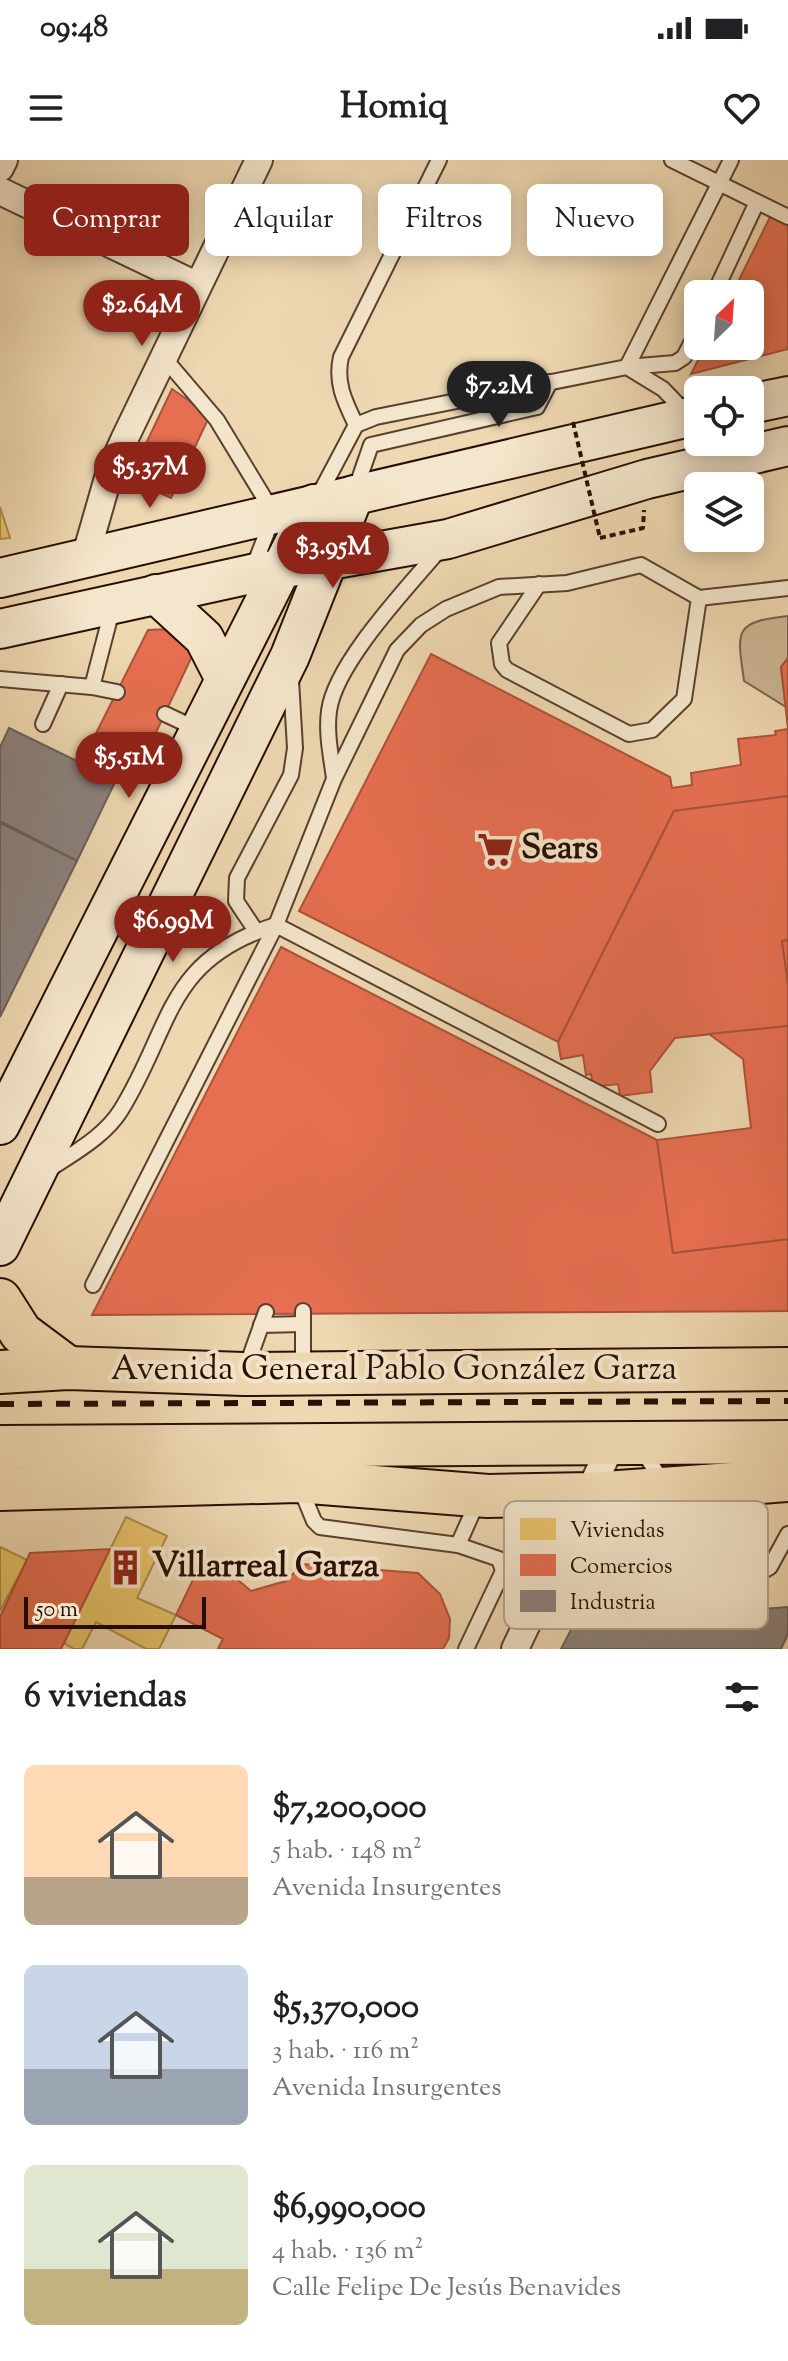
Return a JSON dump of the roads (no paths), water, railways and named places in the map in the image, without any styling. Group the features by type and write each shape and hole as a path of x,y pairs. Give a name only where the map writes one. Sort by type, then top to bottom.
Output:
{"main road":[{"path":"764,401 788,396"},
{"path":"0,578 684,418"},
{"path":"1,630 156,594 328,559 448,539 647,479 788,446"},
{"path":"0,1246 290,656 354,495"},
{"path":"0,1125 225,679 265,572 314,504"},
{"path":"156,594 204,638 225,679"},
{"path":"0,1300 21,1333 68,1368"},
{"name":"Avenida General Pablo González Garza","path":"0,1372 68,1368 244,1374 788,1369"},
{"path":"0,1447 788,1442"},
{"path":"0,1489 297,1481 480,1495 590,1494 788,1480"}],"street":[{"path":"0,168 4,160"},
{"path":"85,558 110,471 165,359 196,285 259,160"},
{"path":"0,191 196,285"},
{"path":"587,1501 625,1444"},
{"path":"515,1649 525,1629"}],"lane":[{"path":"356,425 341,394 338,370 341,357 439,160"},
{"path":"672,160 756,204 788,217"},
{"path":"627,367 731,160"},
{"path":"721,280 756,204"},
{"path":"314,504 356,425 376,417 627,367 675,363 684,357"},
{"path":"165,359 217,420 274,514 265,572"},
{"path":"627,367 663,389 684,407"},
{"path":"354,495 371,445 537,407 550,382"},
{"path":"334,779 328,740 329,708 344,673 380,620 448,539"},
{"path":"93,1285 276,925 334,779 397,650 421,625 446,609 499,587 567,583 641,565 699,598 788,588"},
{"path":"539,584 499,643 498,653 507,670 629,734 652,730 684,699 699,598"},
{"path":"92,687 113,604"},
{"path":"256,931 236,901 237,878 291,775 295,748 290,656"},
{"path":"0,679 117,692"},
{"path":"43,724 61,684"},
{"path":"165,714 200,730"},
{"path":"31,1181 104,1131 120,1111 175,997 194,971 217,952 256,931 276,925 658,1124"},
{"path":"244,1374 263,1318 303,1318 303,1373"},
{"path":"625,1444 674,1501"},
{"path":"297,1481 314,1521 320,1527 458,1545 493,1555 503,1565 466,1649"},
{"path":"458,1545 480,1495"},
{"path":"768,1568 788,1534"}],"railway":[{"path":"0,1404 788,1401"}],"place":[{"name":"Sears","path":"495,849"},
{"name":"Villarreal Garza","path":"126,1567"}]}
